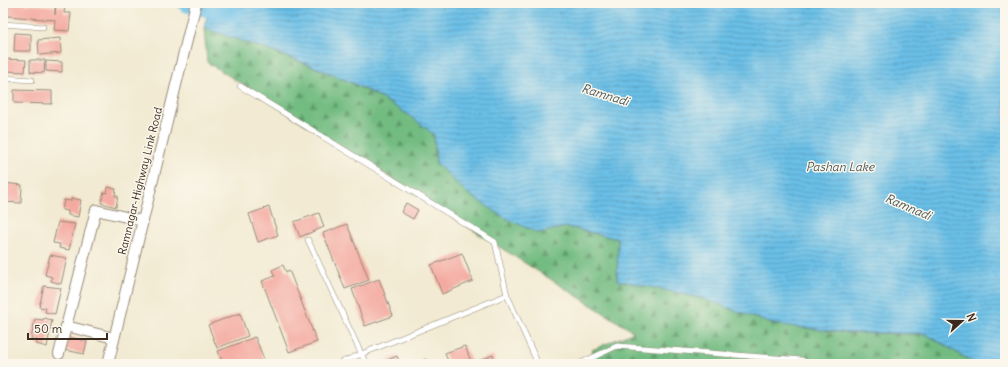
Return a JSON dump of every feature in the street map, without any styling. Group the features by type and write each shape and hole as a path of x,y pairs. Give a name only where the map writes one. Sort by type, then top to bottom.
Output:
{"street":[{"name":"Ramnagar-Highway Link Road","path":"108,364 196,3"},
{"path":"59,354 96,210 143,221"},
{"path":"66,326 114,338"}],"lane":[{"path":"3,24 43,27"},
{"path":"3,78 32,80"},
{"path":"240,86 495,242 507,295 538,364"},
{"path":"308,240 366,364"},
{"path":"338,364 507,295"},
{"path":"579,364 617,346 802,360 807,364"}],"green space":[{"path":"204,28 324,71 382,99 409,115 434,134 436,164 538,233 567,227 618,239 617,280 701,298 772,324 848,333 926,334 976,364 597,364 592,350 634,332 207,62"}],"water":[{"name":"Pashan Lake","path":"210,3 1005,3 1005,364 976,364 926,334 848,333 772,324 701,298 617,280 618,239 567,227 538,233 505,218 467,193 436,163 434,135 409,115 354,84 325,71 295,59 204,28"}],"building":[{"path":"7,3 55,6 55,15 56,6 65,7 64,13 71,13 69,31 54,30 55,20 7,16"},
{"path":"15,33 31,34 31,51 14,51"},
{"path":"60,38 61,53 39,55 38,40"},
{"path":"5,59 26,60 25,72 4,71"},
{"path":"30,60 45,60 44,73 30,72"},
{"path":"46,61 62,62 62,72 46,71"},
{"path":"3,87 5,88 4,98 3,98"},
{"path":"14,90 52,91 52,104 14,103"},
{"path":"3,183 22,185 21,203 3,202"},
{"path":"108,187 116,189 115,196 118,196 116,207 101,203 104,192 107,193"},
{"path":"71,198 81,200 78,217 68,215 68,211 62,210 64,200 71,201"},
{"path":"406,203 418,210 413,219 401,212"},
{"path":"269,207 278,235 258,242 249,214"},
{"path":"319,213 324,227 300,237 294,222"},
{"path":"58,222 75,224 69,250 59,248 60,244 53,243"},
{"path":"347,224 369,280 345,289 323,233"},
{"path":"462,253 473,281 442,294 431,265"},
{"path":"50,255 67,258 61,284 51,281 52,277 45,275"},
{"path":"283,265 286,272 289,270 317,342 289,352 262,281 275,276 272,270"},
{"path":"379,279 393,316 365,326 352,289"},
{"path":"44,286 61,288 55,314 45,312 46,308 39,307"},
{"path":"240,313 248,336 217,348 208,325"},
{"path":"44,318 52,320 47,347 36,344 37,340 31,339 35,319 43,320"},
{"path":"68,337 87,341 84,354 65,350"},
{"path":"255,337 266,364 223,364 218,351"},
{"path":"465,346 472,364 449,364 445,353"},
{"path":"493,355 496,364 473,364 473,363"},
{"path":"397,356 400,364 380,364 380,363"},
{"path":"426,359 428,364 414,364"}],"waterway":[{"name":"Ramnadi","path":"187,3 234,14"}]}
